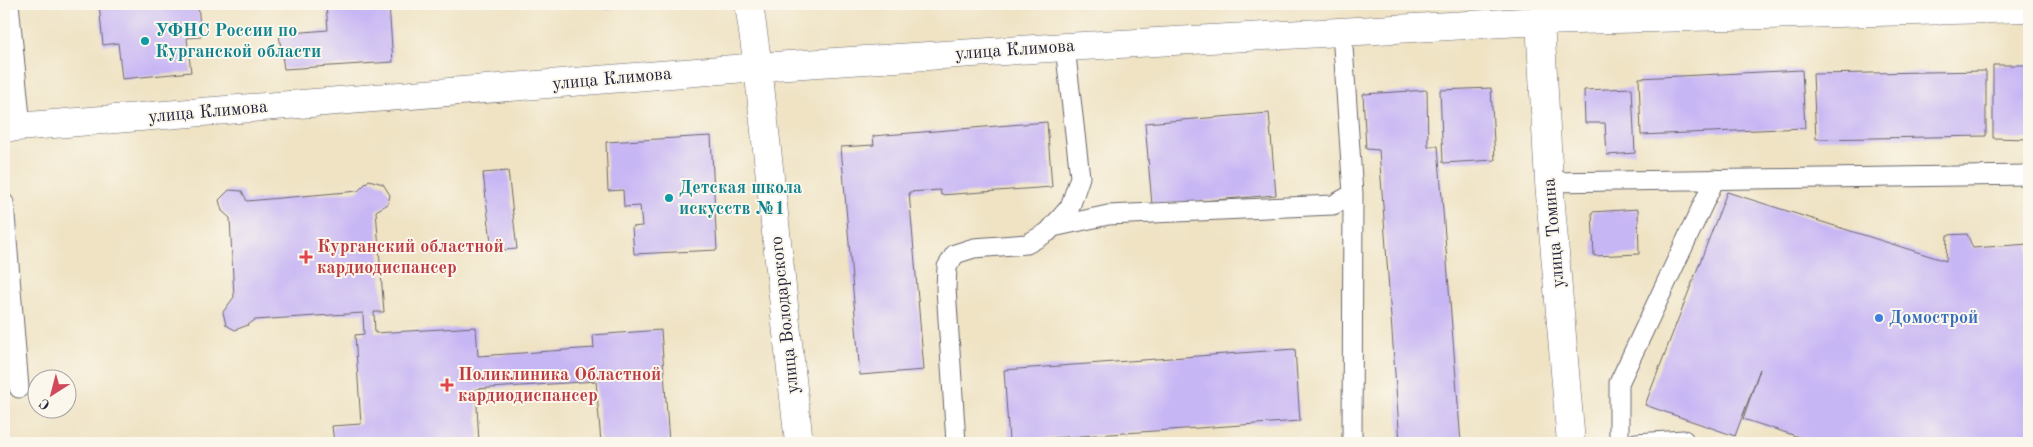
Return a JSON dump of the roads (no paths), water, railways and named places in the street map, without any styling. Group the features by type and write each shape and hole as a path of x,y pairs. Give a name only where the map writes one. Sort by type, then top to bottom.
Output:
{"street":[{"name":"улица Володарского","path":"749,4 758,67 799,443"},
{"name":"улица Климова","path":"12,128 758,67 1065,47 1540,22 2029,8"},
{"name":"улица Томина","path":"1540,22 1549,182 1571,443"}],"lane":[{"path":"9,4 12,128"},
{"path":"1342,32 1353,194 1352,443"},
{"path":"956,443 946,288 947,267 955,254 974,248 1027,244 1048,232 1070,207 1080,177 1065,47"},
{"path":"1549,182 2029,175"},
{"path":"1619,443 1620,383 1715,179"},
{"path":"1053,227 1108,215 1333,205 1353,194"},
{"path":"4,202 19,388"},
{"path":"1636,443 1684,440"}],"place":[{"name":"УФНС России по Курганской области","path":"145,41"},
{"name":"Детская школа искусств №1","path":"669,198"},
{"name":"Курганский областной кардиодиспансер","path":"306,257"},
{"name":"Домострой","path":"1879,318"},
{"name":"Поликлиника Областной кардиодиспансер","path":"447,385"}]}
